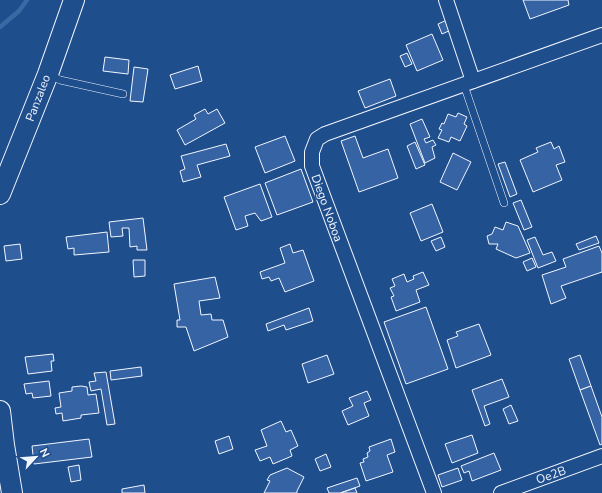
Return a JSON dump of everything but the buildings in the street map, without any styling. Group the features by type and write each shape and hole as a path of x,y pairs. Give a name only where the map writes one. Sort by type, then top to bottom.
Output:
{"street":[{"name":"Panzaleo","path":"0,194 48,74 74,0"},
{"path":"446,0 469,83"},
{"name":"Diego Noboa","path":"434,493 312,166 312,152 317,139 325,134 602,35"},
{"path":"0,411 12,493"},
{"name":"Oe2B","path":"501,493 602,456"}],"lane":[{"path":"48,74 60,80 123,94"},
{"path":"469,83 504,202"}],"waterway":[{"path":"0,27 19,11 27,0"}]}
